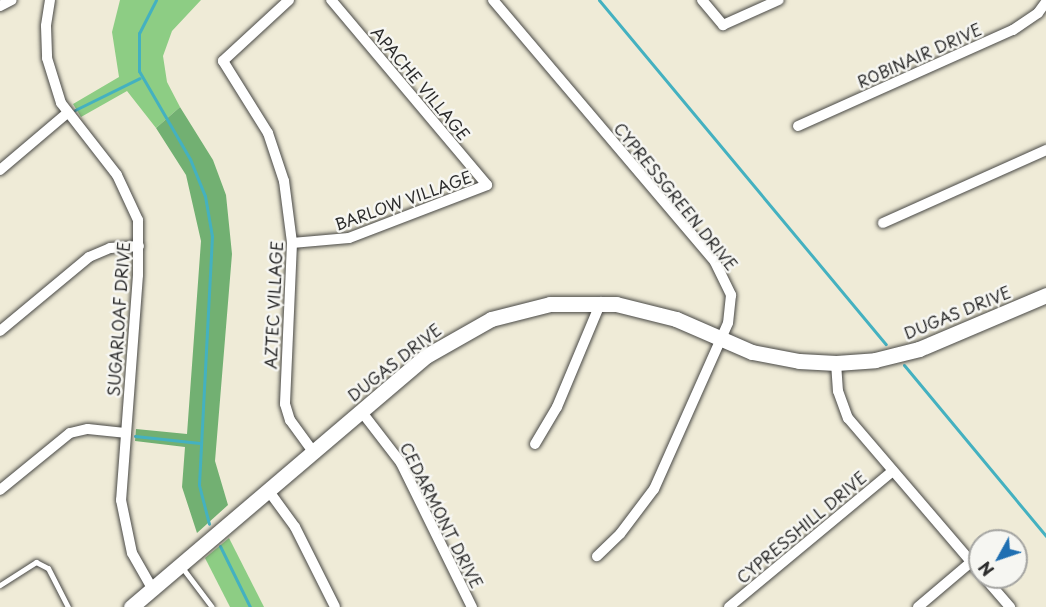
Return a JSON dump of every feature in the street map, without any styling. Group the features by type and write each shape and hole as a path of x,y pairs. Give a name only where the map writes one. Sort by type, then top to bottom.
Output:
{"street":[{"path":"0,6 12,0"},
{"path":"42,0 50,0"},
{"name":"SUGARLOAF DRIVE","path":"50,0 47,58 66,114 125,187 138,220 139,246 124,433 123,522 135,559 152,588"},
{"name":"AZTEC VILLAGE","path":"289,0 223,61 252,101 278,158 292,243 283,385 290,420 313,452"},
{"name":"APACHE VILLAGE","path":"331,0 487,185"},
{"name":"CYPRESSGREEN DRIVE","path":"494,0 724,274 732,303 721,340 654,489 627,526 597,556"},
{"path":"702,0 723,25 778,0"},
{"name":"ROBINAIR DRIVE","path":"798,126 1013,30 1038,13 1046,2"},
{"path":"0,170 66,114"},
{"path":"882,223 1046,150"},
{"name":"BARLOW VILLAGE","path":"292,243 349,238 487,185"},
{"path":"0,331 92,255 110,248 139,246"},
{"name":"DUGAS DRIVE","path":"131,607 431,352 478,324 543,305 601,302 653,311 721,340 774,357 836,363 874,360 919,349 1046,295"},
{"path":"535,444 557,406 601,302"},
{"path":"836,363 838,392 845,412 968,558"},
{"name":"CEDARMONT DRIVE","path":"361,411 401,463 472,607"},
{"path":"0,490 70,433 88,429 124,433"},
{"name":"CYPRESSHILL DRIVE","path":"729,607 893,471"},
{"path":"268,490 291,519 335,607"},
{"path":"918,607 968,565"},
{"path":"994,589 1010,607"}],"lane":[{"path":"0,585 36,562 48,568 68,607"},
{"path":"180,565 212,607"}],"green space":[{"path":"120,0 201,0 172,31 163,56 167,82 180,107 156,128 127,91 81,117 73,104 119,77 112,32"},
{"path":"180,107 213,160 226,195 232,254 215,461 228,505 197,533 182,487 185,447 135,441 136,429 187,434 201,241 186,175 156,128"},
{"path":"229,538 264,607 230,607 205,558"}],"waterway":[{"path":"156,0 139,33 139,71 190,159 205,196 212,236 199,485 209,524"},
{"path":"599,0 886,344"},
{"path":"75,110 140,78"},
{"path":"904,365 1046,536"},
{"path":"135,436 200,443"},
{"path":"220,546 250,607"}]}
